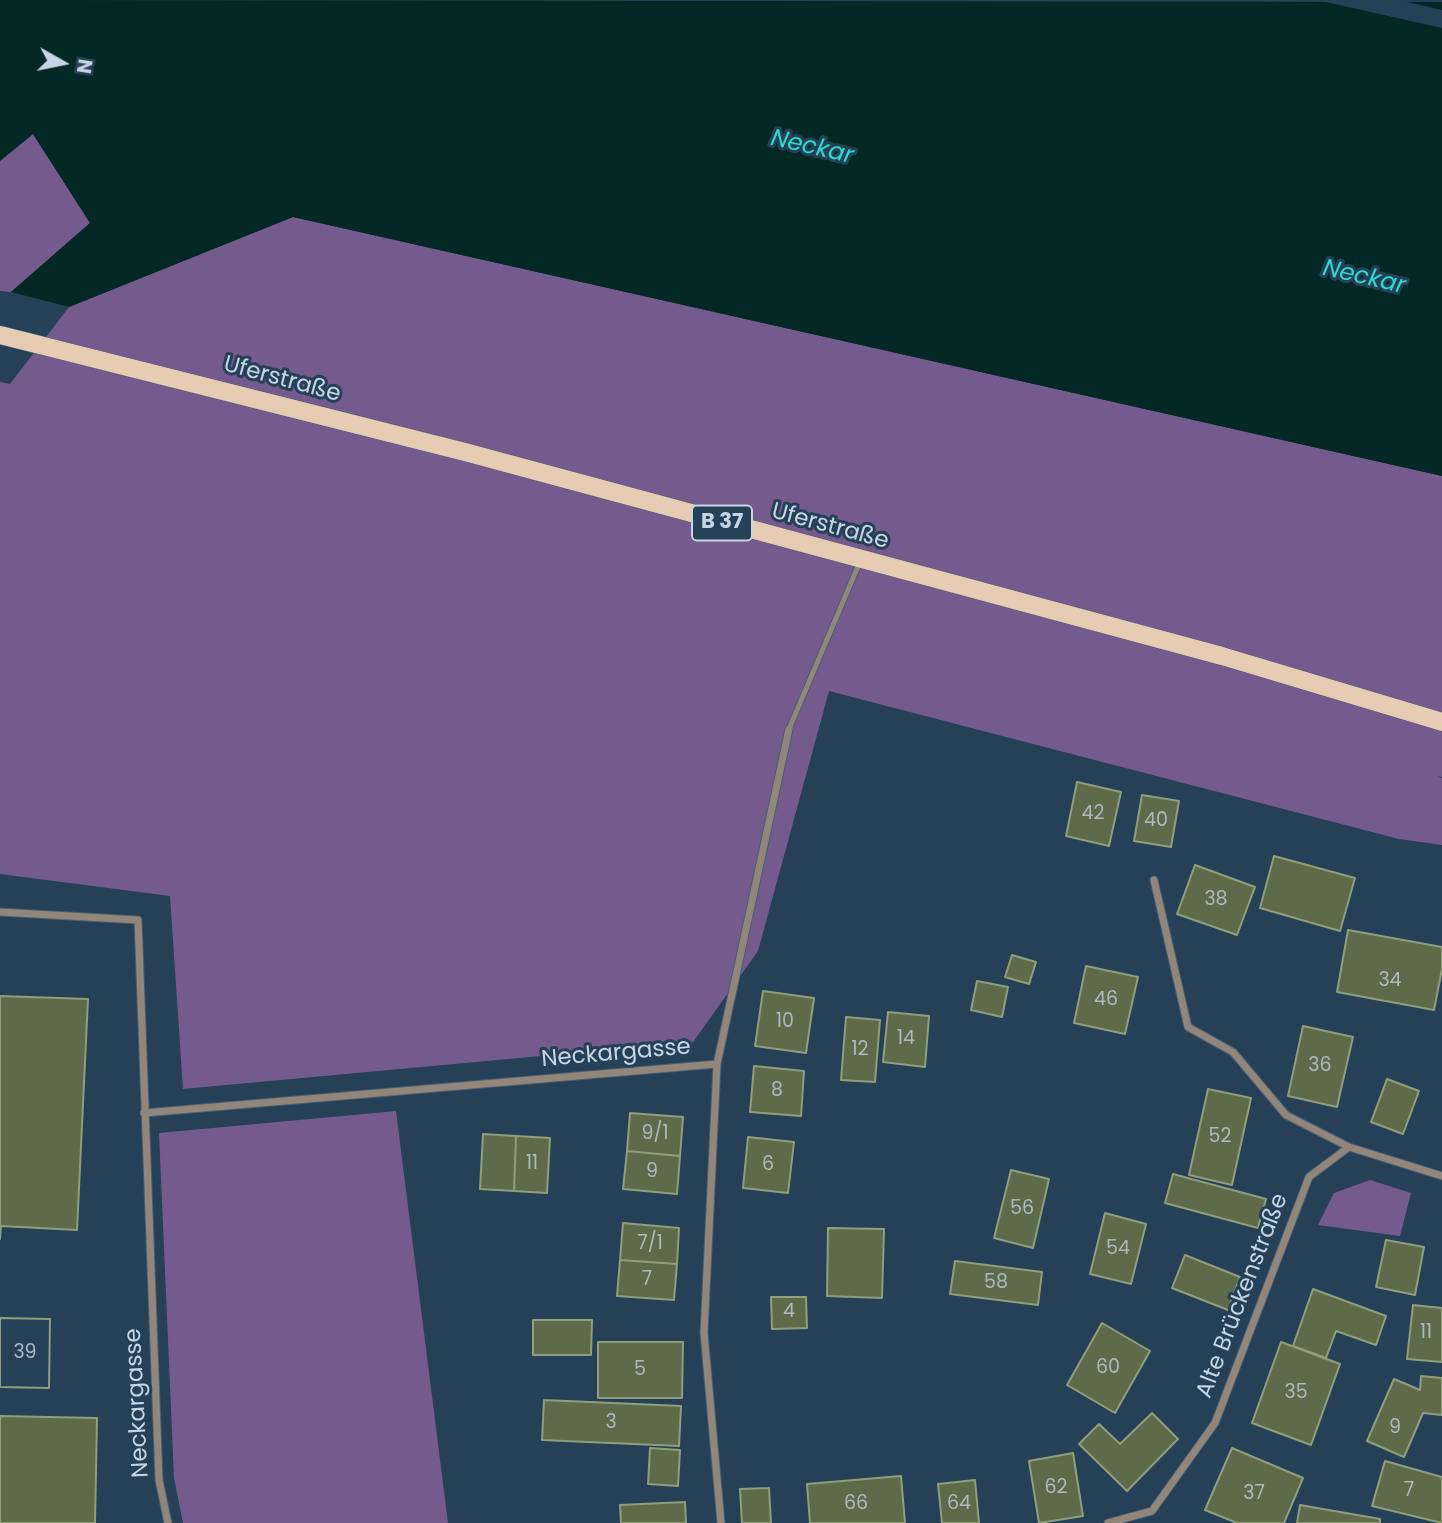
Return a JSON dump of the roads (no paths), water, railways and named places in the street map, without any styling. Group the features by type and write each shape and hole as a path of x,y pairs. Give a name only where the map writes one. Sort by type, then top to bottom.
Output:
{"main road":[{"name":"Uferstraße","path":"0,335 465,452 1222,656 1442,722"}],"street":[{"path":"717,1064 789,729"},
{"path":"1154,880 1188,1027 1233,1052 1286,1115 1349,1147 1442,1176"},
{"name":"Neckargasse","path":"0,912 138,920 159,1480 168,1523"},
{"name":"Neckargasse","path":"144,1113 717,1064 704,1333 721,1523"},
{"name":"Alte Brückenstraße","path":"1108,1523 1152,1511 1215,1423 1309,1177 1349,1147"}],"lane":[{"path":"756,537 1256,671"},
{"path":"789,729 859,564"}],"water":[{"name":"Neckar","path":"0,0 1442,2 1442,476 293,217 69,307 11,292 90,223 33,134 0,161"}]}
